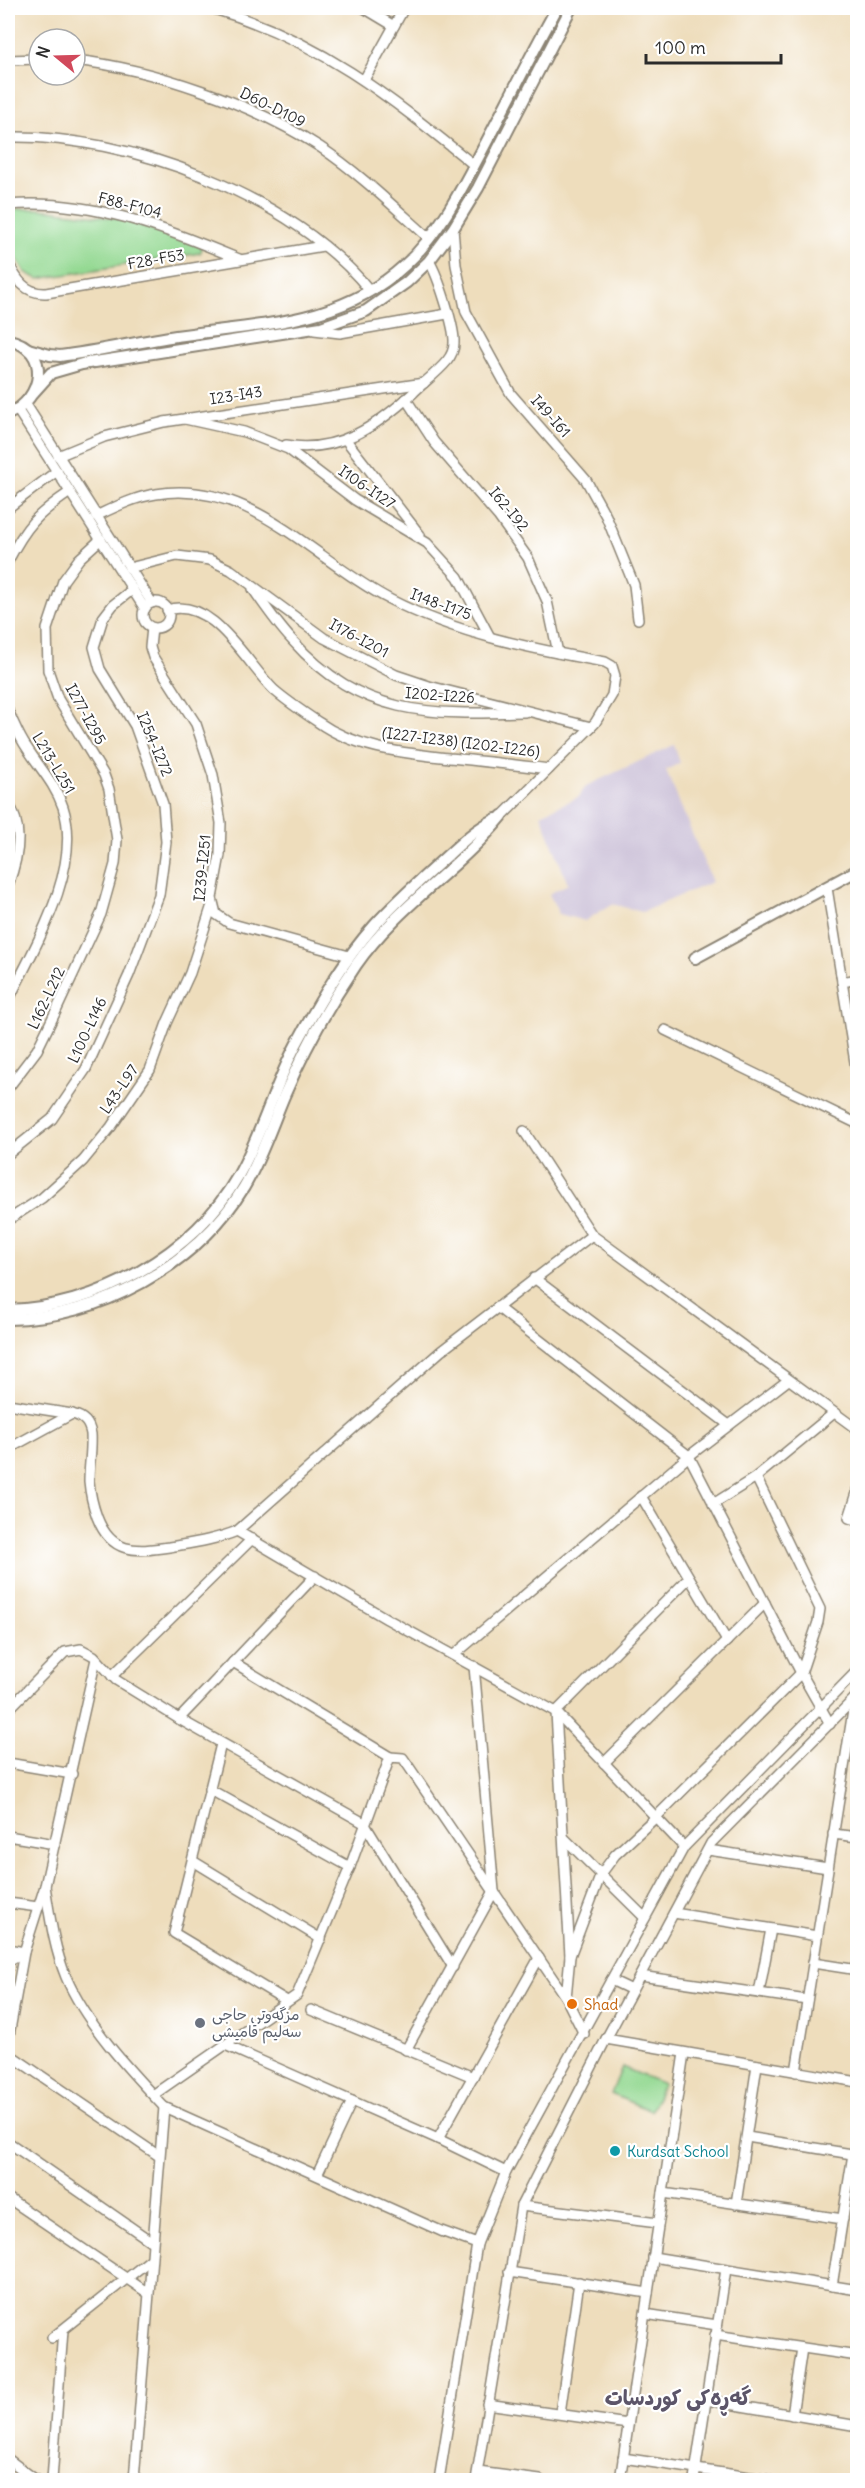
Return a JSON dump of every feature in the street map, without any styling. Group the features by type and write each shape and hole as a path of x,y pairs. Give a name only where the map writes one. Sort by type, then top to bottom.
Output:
{"street":[{"path":"211,8 261,24 296,39 388,96 474,165"},
{"path":"364,8 394,26"},
{"path":"364,80 404,8"},
{"path":"8,340 50,356 60,356 141,341 294,319 333,310 370,291 391,277 429,238 474,165 557,8"},
{"path":"17,409 51,374 82,364 309,329 339,322 366,311 407,282 429,261 453,229 478,188 571,8"},
{"path":"8,60 27,59"},
{"name":"D60-D109","path":"87,62 117,67 167,81 211,95 272,120 319,147 341,163 429,238"},
{"path":"8,137 41,138 101,146 163,162 238,193 296,227 323,246 346,264 370,291"},
{"name":"F88-F104","path":"8,205 55,205 118,214 160,227 240,260"},
{"name":"I49-I61","path":"453,229 456,265 466,312 511,394 586,480 606,516 634,585 638,619"},
{"name":"F28-F53","path":"8,262 20,283 39,293 323,246"},
{"path":"277,444 306,448 346,440 373,426 444,365 452,353 454,339 438,275 429,261 418,251"},
{"path":"309,329 340,333 447,314"},
{"path":"28,349 38,366 38,379 33,393"},
{"name":"I23-I43","path":"58,456 89,442 185,419 424,383"},
{"name":"I62-I92","path":"406,399 434,442 498,516 528,558 546,601 558,653"},
{"path":"17,409 58,456 129,568 148,606 144,621 152,628 166,623 167,610 162,604 148,606"},
{"path":"17,409 133,590 148,606"},
{"name":"I106-I127","path":"185,419 244,432 277,444 301,458 355,500 427,543 458,577 490,637"},
{"path":"346,440 427,543"},
{"path":"8,508 57,471"},
{"path":"8,561 24,530 49,506 70,492"},
{"name":"I148-I175","path":"96,516 131,501 163,493 201,494 236,502 261,514 339,569 390,600 437,620 490,637 605,662 613,668 615,676 612,694 603,713 502,816"},
{"name":"I277-I295","path":"101,539 79,558 63,581 47,629 48,670 58,699 104,775 109,789 117,840 115,864 101,914"},
{"name":"I176-I201","path":"129,568 169,557 185,556 222,565 324,638 396,675 429,686 591,727"},
{"name":"I202-I226","path":"248,582 282,629 304,652 336,679 371,699 404,708 447,713 536,712"},
{"name":"I254-I272","path":"133,590 113,605 103,618 94,647 100,669 135,726 163,804 166,842 159,895"},
{"name":"(I227-I238) (I202-I226)","path":"167,610 186,608 206,616 224,632 275,690 321,725 346,738 405,753 549,769"},
{"name":"I239-I251","path":"152,628 150,644 153,657 196,724 213,775 221,838 213,902 218,918 354,959"},
{"name":"L213-L251","path":"8,711 25,746 52,783 63,807 67,839 62,882 8,1001"},
{"path":"8,803 15,821 19,849 8,885"},
{"path":"8,1310 56,1304 105,1288 155,1261 200,1225 237,1178 296,1044 384,915 471,835 502,816"},
{"path":"695,957 858,870"},
{"path":"827,888 858,1081"},
{"name":"L100-L146","path":"8,1154 52,1119 86,1069 129,975 159,895"},
{"name":"L43-L97","path":"8,1220 42,1198 83,1161 111,1127 150,1070 167,1023 190,973 213,902"},
{"name":"L162-L212","path":"8,1089 38,1050 101,914"},
{"path":"8,1319 35,1318 69,1311 119,1293 174,1262 216,1224 243,1188 258,1162 307,1047 354,959"},
{"path":"842,982 858,979"},
{"path":"665,1030 858,1124"},
{"path":"524,1131 592,1235 787,1381 858,1430"},
{"path":"8,1404 80,1416 90,1427 91,1495 100,1525 106,1537 113,1543 131,1550 150,1550 214,1539 237,1531 441,1351 592,1235"},
{"path":"534,1278 729,1425"},
{"path":"497,1307 689,1456 819,1708 830,1724"},
{"path":"454,1655 689,1456 787,1381"},
{"path":"713,1504 756,1477 834,1413"},
{"path":"8,1449 72,1414"},
{"path":"570,1956 601,1874 615,1855 801,1673 820,1609 756,1477"},
{"path":"858,1490 849,1518 858,1520"},
{"path":"641,1496 727,1641"},
{"path":"237,1531 556,1712 684,1847"},
{"path":"111,1676 252,1539"},
{"path":"179,1719 315,1576"},
{"path":"566,1998 570,1956 556,1712 689,1578"},
{"path":"604,1762 765,1603"},
{"path":"8,1710 65,1652 81,1649 96,1659 111,1676 179,1719 364,1823 453,1967"},
{"path":"8,2041 11,2010 24,1952 45,1886 96,1659"},
{"path":"233,1662 390,1757 403,1758 566,1998 584,2034"},
{"path":"406,2050 494,1891 474,1666"},
{"path":"439,2481 477,2244 506,2172 584,2034 684,1847 858,1670"},
{"path":"540,2481 477,2476 521,2206 606,2039 711,1843 856,1696"},
{"path":"796,2072 856,1696"},
{"path":"220,1744 174,1933 287,2001"},
{"path":"153,2095 297,1995 350,1867 364,1823 390,1757"},
{"path":"8,1763 72,1774"},
{"path":"209,1789 350,1867"},
{"path":"833,1834 858,1837"},
{"path":"8,1836 55,1844"},
{"path":"564,1838 645,1918"},
{"path":"708,1850 828,1868"},
{"path":"193,1861 321,1939"},
{"path":"45,1886 56,1949 66,1978 91,2018 129,2070 164,2107 441,2231 477,2244"},
{"path":"8,1903 38,1907"},
{"path":"674,1913 817,1936"},
{"path":"759,1993 771,1929"},
{"path":"8,1950 24,1952"},
{"path":"8,1961 24,1952"},
{"path":"438,2139 539,1958"},
{"path":"813,1963 858,1970"},
{"path":"640,1976 807,2000"},
{"path":"611,1980 632,1990"},
{"path":"311,2010 473,2077"},
{"path":"606,2039 858,2082"},
{"path":"225,2045 438,2139 506,2172"},
{"path":"620,2481 684,2053"},
{"path":"15,2058 159,2156"},
{"path":"736,2204 757,2065"},
{"path":"317,2175 352,2101"},
{"path":"134,2481 164,2107"},
{"path":"747,2137 855,2155 832,2286"},
{"path":"8,2142 152,2242"},
{"path":"663,2193 843,2219"},
{"path":"8,2199 148,2293"},
{"path":"521,2206 658,2223"},
{"path":"653,2257 858,2290"},
{"path":"52,2338 150,2260"},
{"path":"694,2481 726,2269"},
{"path":"509,2272 648,2293"},
{"path":"560,2413 579,2282"},
{"path":"645,2314 802,2348 858,2356"},
{"path":"52,2481 63,2330"},
{"path":"792,2415 802,2348"},
{"path":"706,2400 858,2426"},
{"path":"487,2404 628,2424"},
{"path":"623,2458 769,2481"},
{"path":"8,2459 36,2481"}],"shaded area":[{"path":"674,745 680,763 666,770 712,882 642,912 612,904 585,921 559,914 549,894 568,884 541,814 579,797 586,786"}],"green space":[{"path":"8,209 39,209 123,219 201,246 202,249 200,253 38,279 25,272 8,244"},
{"path":"622,2067 663,2084 651,2111 611,2094"}],"place":[{"name":"Shad","path":"572,2004"},
{"name":"مزگەوتی حاجی سەلیم قامیشی","path":"200,2023"},
{"name":"Kurdsat School","path":"615,2151"}],"district":[{"name":"گەڕەکی کوردسات","path":"678,2397"}]}
